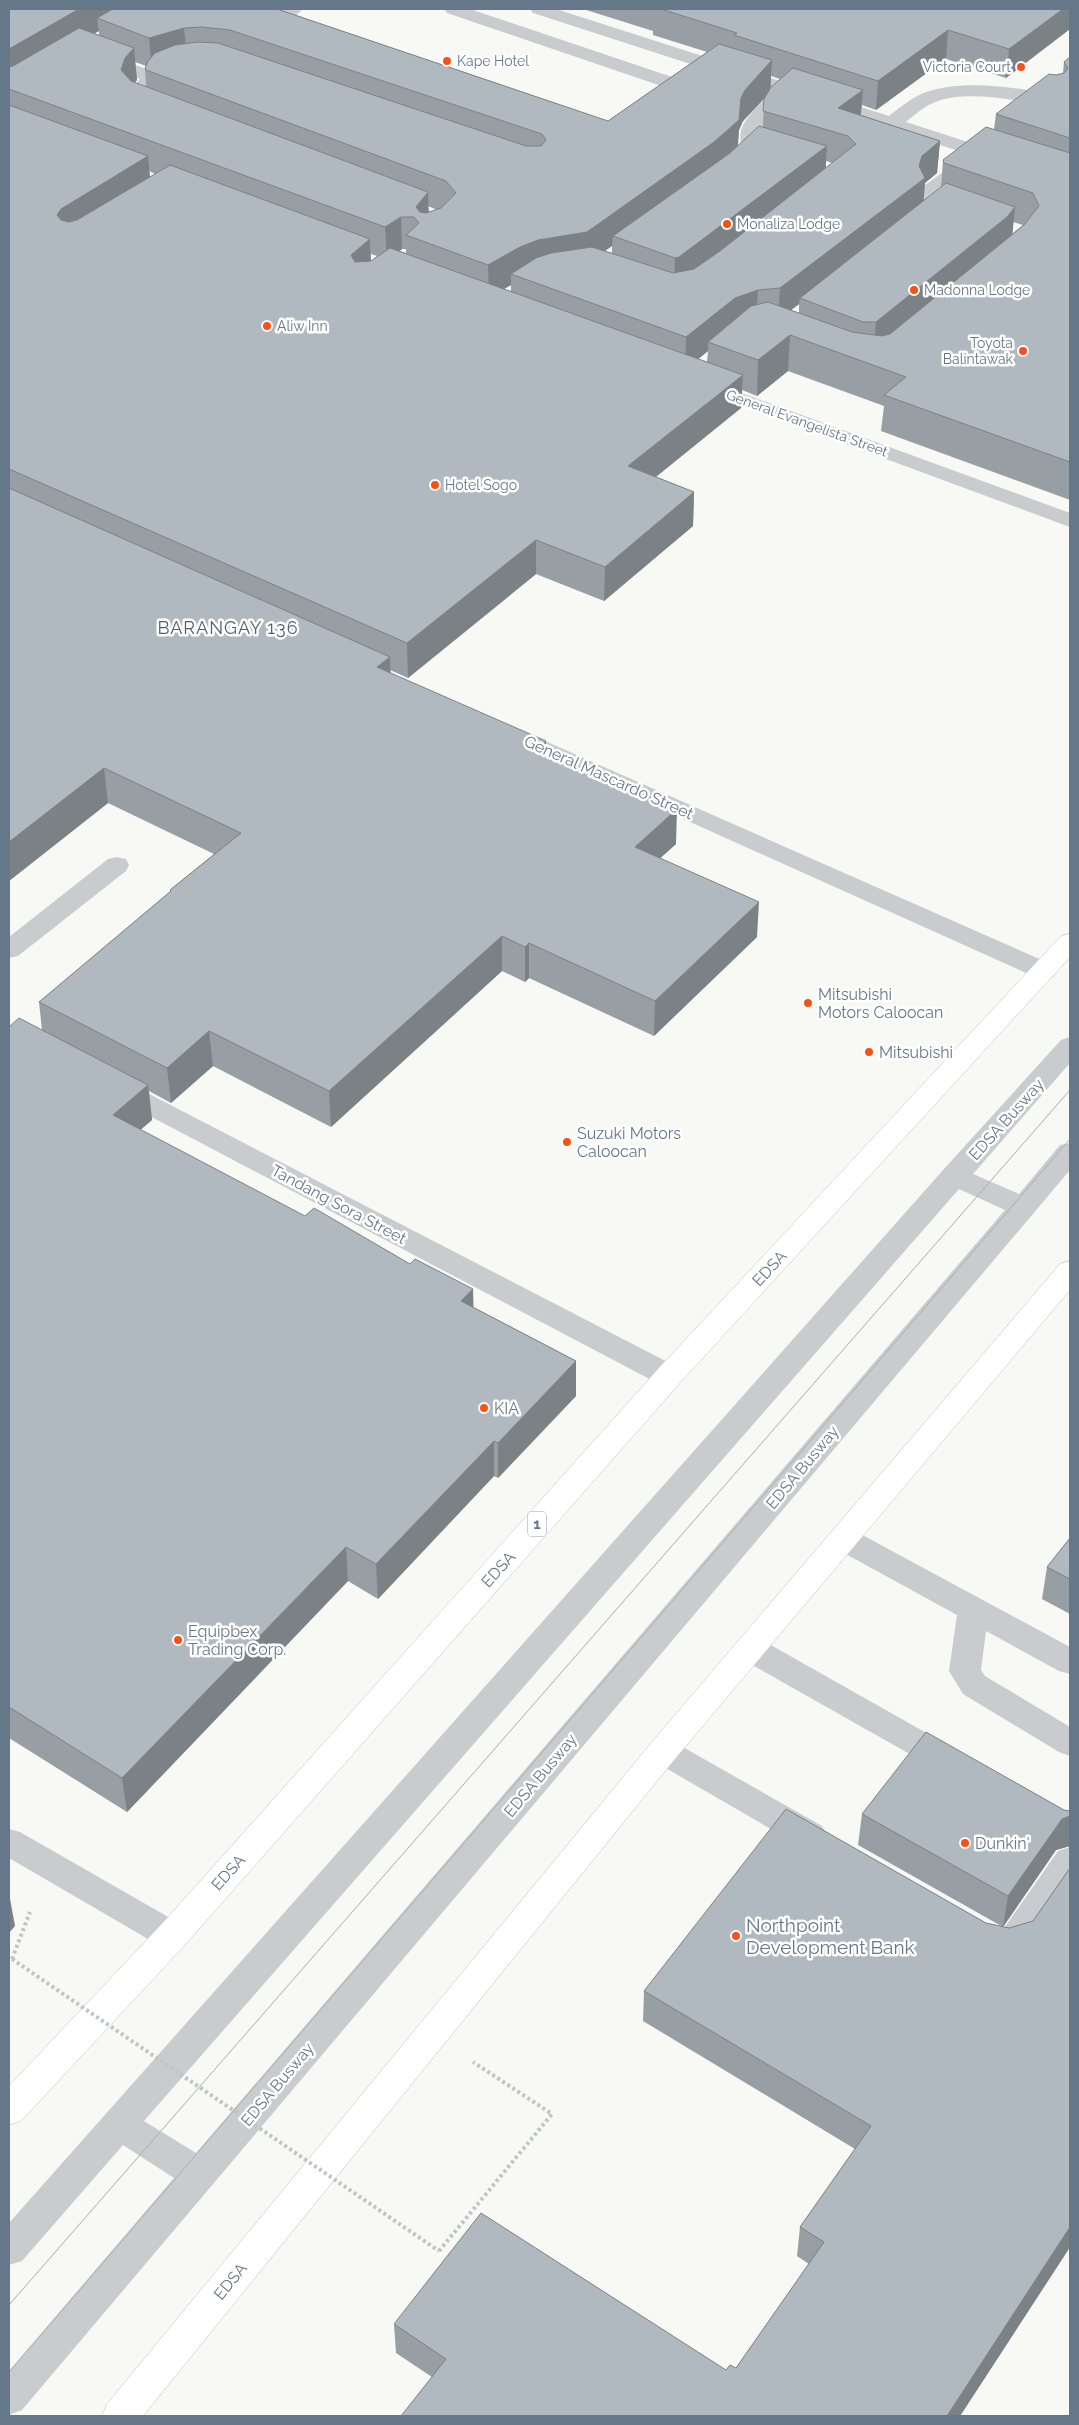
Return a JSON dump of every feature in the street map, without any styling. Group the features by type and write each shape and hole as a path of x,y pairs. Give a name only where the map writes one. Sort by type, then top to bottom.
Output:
{"highway":[{"name":"EDSA","path":"9,2110 172,1936 669,1376 1070,942"},
{"name":"EDSA","path":"120,2416 663,1751 752,1649 1070,1271"}],"street":[{"path":"294,9 281,17 279,24 316,38"},
{"path":"453,9 677,85"},
{"path":"539,9 1070,181"},
{"path":"89,46 160,75 142,86 136,97 136,102 141,107 169,117"},
{"path":"661,96 709,64"},
{"path":"721,179 747,156 759,149 748,140 751,125 788,89"},
{"path":"892,123 921,102 935,95 954,93 1020,94 1053,101"},
{"path":"903,235 941,206 928,198 928,192 980,151"},
{"name":"General Evangelista Street","path":"695,374 713,389 1070,520"},
{"path":"696,402 713,389"},
{"name":"General Mascardo Street","path":"490,723 1044,972"},
{"path":"9,950 117,865"},
{"name":"EDSA Busway","path":"9,2250 1070,1046"},
{"name":"Tandang Sora Street","path":"97,1078 669,1376"},
{"name":"EDSA Busway","path":"9,2398 1070,1152"},
{"path":"954,1176 1023,1207"},
{"path":"844,1539 1070,1662"},
{"path":"973,1609 965,1671 974,1684 1070,1742"},
{"path":"752,1649 976,1776"},
{"path":"663,1751 833,1849"},
{"path":"9,1842 172,1936"},
{"path":"969,1927 994,1942 1003,1944 1014,1941 1070,1861"},
{"path":"120,2124 200,2175"}],"path":[{"path":"24,1908 31,1913 12,1959 439,2251 552,2114 432,2036"}],"building":[{"path":"9,9 79,9 9,49"},
{"path":"113,9 277,9 608,121 719,44 772,60 745,90 741,98 739,120 714,142 587,232 538,240 520,247 488,265 406,235 419,223 414,217 401,217 385,227 9,89 9,67 79,28 134,48 125,58 121,70 131,81 428,192 416,207 420,212 426,213 441,208 456,193 446,181 146,70 148,61 155,53 175,45 198,42 218,43 526,146 541,146 546,140 542,134 230,30 202,27 184,28 149,38 97,18"},
{"path":"661,9 1063,9 1009,49 948,30 878,81 734,35 737,33"},
{"path":"1070,57 1070,138 996,114 1049,74 1064,73 1068,68 1064,62"},
{"path":"793,68 863,90 838,108 940,141 922,156 919,166 925,178 780,288 758,290 735,298 686,337 511,274 536,258 551,253 592,247 673,273 694,269 720,251 856,144 848,136 763,111 764,99 771,87"},
{"path":"9,105 148,156 61,209 57,215 61,220 69,222 77,220 170,165 370,239 351,255 355,262 371,261 390,248 743,375 628,466 694,492 605,567 536,540 407,643 9,469"},
{"path":"759,126 827,146 679,257 675,258 613,236 730,153"},
{"path":"986,127 1070,153 1070,462 884,395 906,377 790,335 758,360 708,342 751,306 768,302 852,332 882,336 890,334 1024,225 1039,206 1033,193 944,163 943,160"},
{"path":"946,183 1015,207 1007,217 876,322 863,322 800,298"},
{"path":"9,488 390,657 377,667 546,741 538,749 677,809 635,847 759,902 655,1001 529,943 525,947 502,936 329,1091 209,1031 167,1068 39,1002 170,890 241,833 104,768 9,842"},
{"path":"19,1018 148,1085 113,1115 305,1216 314,1208 410,1264 415,1259 473,1289 461,1301 576,1361 498,1443 494,1441 376,1564 346,1547 122,1778 9,1707 9,1027"},
{"path":"1070,1538 1070,1579 1047,1567"},
{"name":"Dunkin'","path":"926,1732 1064,1810 1070,1811 1070,1816 1062,1819 1008,1896 862,1814"},
{"path":"786,1809 986,1923 1009,1928 1033,1921 1070,1868 1070,2227 947,2416 401,2416 446,2359 394,2324 481,2213 726,2370 730,2365 736,2368 824,2242 800,2227 871,2126 644,1991"}],"tram line":[{"path":"9,2305 1070,1090"},
{"path":"9,2372 1070,1139"}],"place":[{"name":"Kape Hotel","path":"447,61"},
{"name":"Victoria Court","path":"1021,67"},
{"name":"Monaliza Lodge","path":"727,224"},
{"name":"Madonna Lodge","path":"914,290"},
{"name":"Aliw Inn","path":"267,326"},
{"name":"Toyota Balintawak","path":"1023,351"},
{"name":"Hotel Sogo","path":"435,485"},
{"name":"Mitsubishi Motors Caloocan","path":"808,1003"},
{"name":"Mitsubishi","path":"869,1052"},
{"name":"Suzuki Motors Caloocan","path":"567,1142"},
{"name":"KIA","path":"484,1408"},
{"name":"Equipbex Trading Corp.","path":"178,1640"},
{"name":"Dunkin'","path":"965,1843"},
{"name":"Northpoint Development Bank","path":"736,1936"}],"district":[{"name":"BARANGAY 136","path":"228,628"}]}
